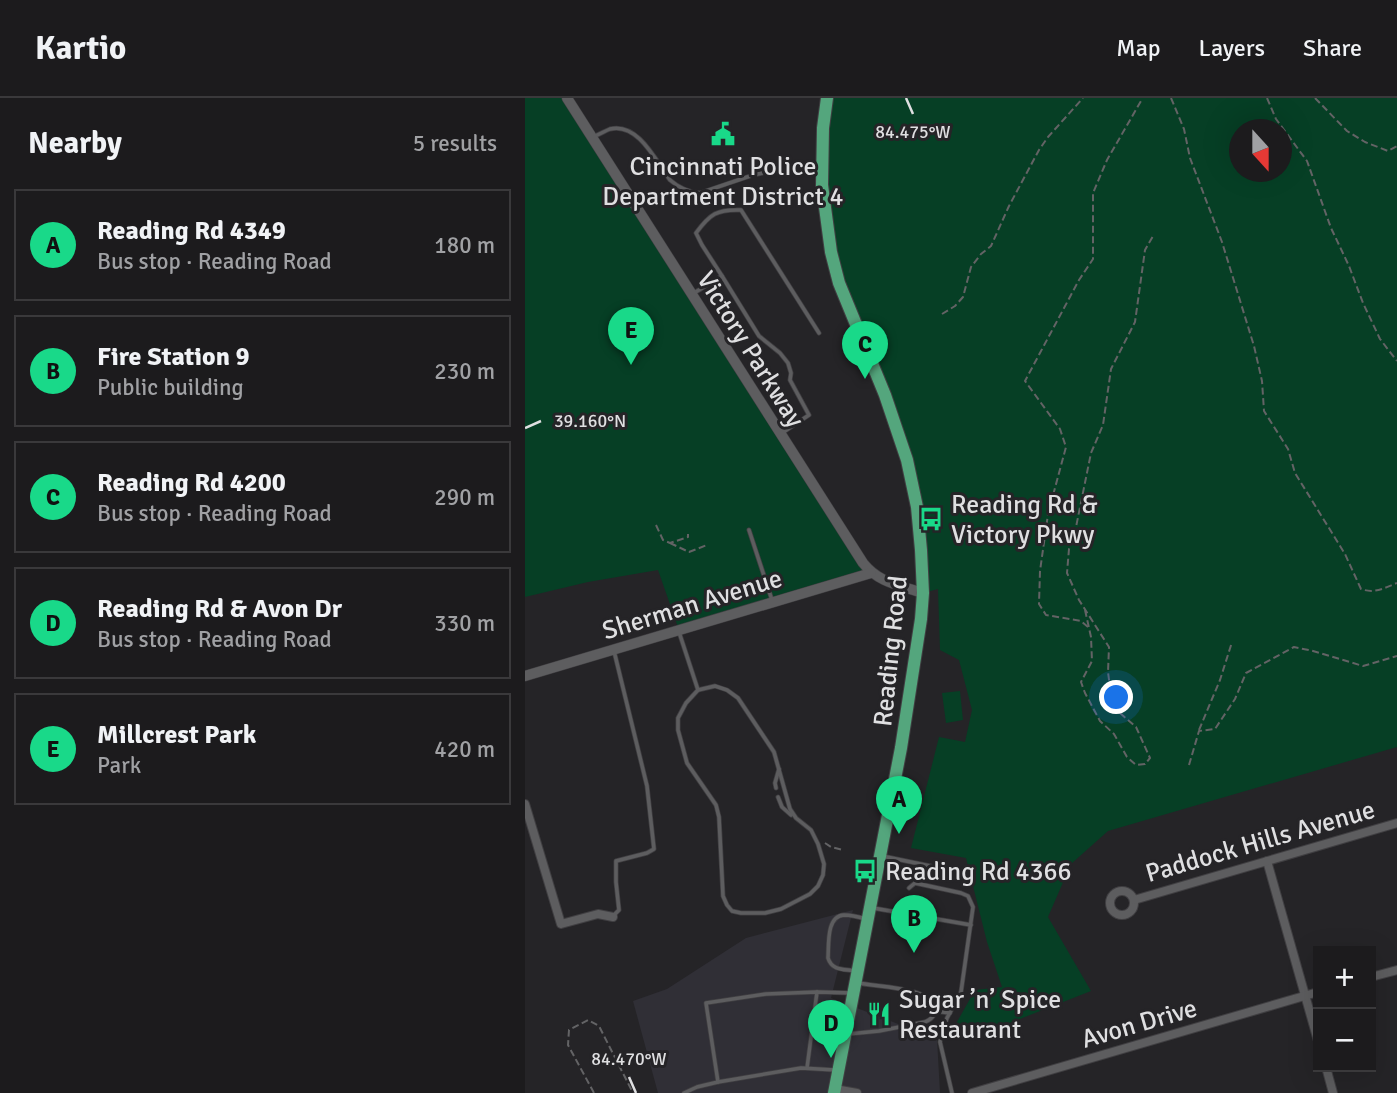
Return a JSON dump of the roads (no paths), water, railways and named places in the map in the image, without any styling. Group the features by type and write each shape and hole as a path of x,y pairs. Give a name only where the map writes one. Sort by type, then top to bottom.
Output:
{"main road":[{"name":"Reading Road","path":"827,98 822,169 831,252 839,283 885,395 907,460 917,507 923,593 907,717 835,1091"}],"street":[{"name":"Victory Parkway","path":"567,98 871,573"},
{"path":"871,573 880,579 923,593"},
{"name":"Sherman Avenue","path":"525,676 871,573"},
{"path":"525,804 561,924 598,914 613,917"},
{"name":"Paddock Hills Avenue","path":"1134,900 1397,823"},
{"path":"1267,861 1313,1024"},
{"path":"1376,976 1397,970"},
{"name":"Avon Drive","path":"972,1093 1000,1089 1313,994"},
{"path":"1327,1072 1333,1093"},
{"path":"835,1091 857,1093"}],"lane":[{"path":"592,137 620,128 638,135 670,180 691,192 700,192 776,170 822,169"},
{"path":"781,435 809,415 790,380 788,363 758,336 702,246 696,233 712,214 725,209 741,210 819,333"},
{"path":"692,295 722,276"},
{"path":"749,530 773,602"},
{"path":"679,630 698,690"},
{"path":"613,917 619,910 616,861 654,849 647,786 614,649"},
{"path":"778,797 782,807 811,830 824,864 823,875 810,894 781,909 765,913 733,911 726,905 723,896 716,805 687,763 678,730 678,718 685,703 698,690 715,686 738,698 774,752 790,809 796,818"},
{"path":"776,788 779,767"},
{"path":"880,856 959,872"},
{"path":"909,888 915,883 961,893 968,896 973,907 961,992 940,1042 952,1093"},
{"path":"856,982 829,964 831,922 836,917 869,913 971,925"},
{"path":"718,1082 706,1003 817,992 856,982 898,988 927,996 934,1003 935,1011 925,1023 846,1034"},
{"path":"807,1068 817,992"},
{"path":"935,1011 950,1013"},
{"path":"684,1093 718,1082 807,1068 839,1070"}],"place":[{"name":"Cincinnati Police Department District 4","path":"723,134"},
{"name":"Millcrest Park","path":"631,365"},
{"name":"Reading Rd 4200","path":"865,379"},
{"name":"Reading Rd & Victory Pkwy","path":"931,519"},
{"name":"Reading Rd 4349","path":"899,834"},
{"name":"Reading Rd 4366","path":"865,871"},
{"name":"Fire Station 9","path":"914,953"},
{"name":"Sugar ’n’ Spice Restaurant","path":"879,1014"},
{"name":"Reading Rd & Avon Dr","path":"831,1058"}]}
